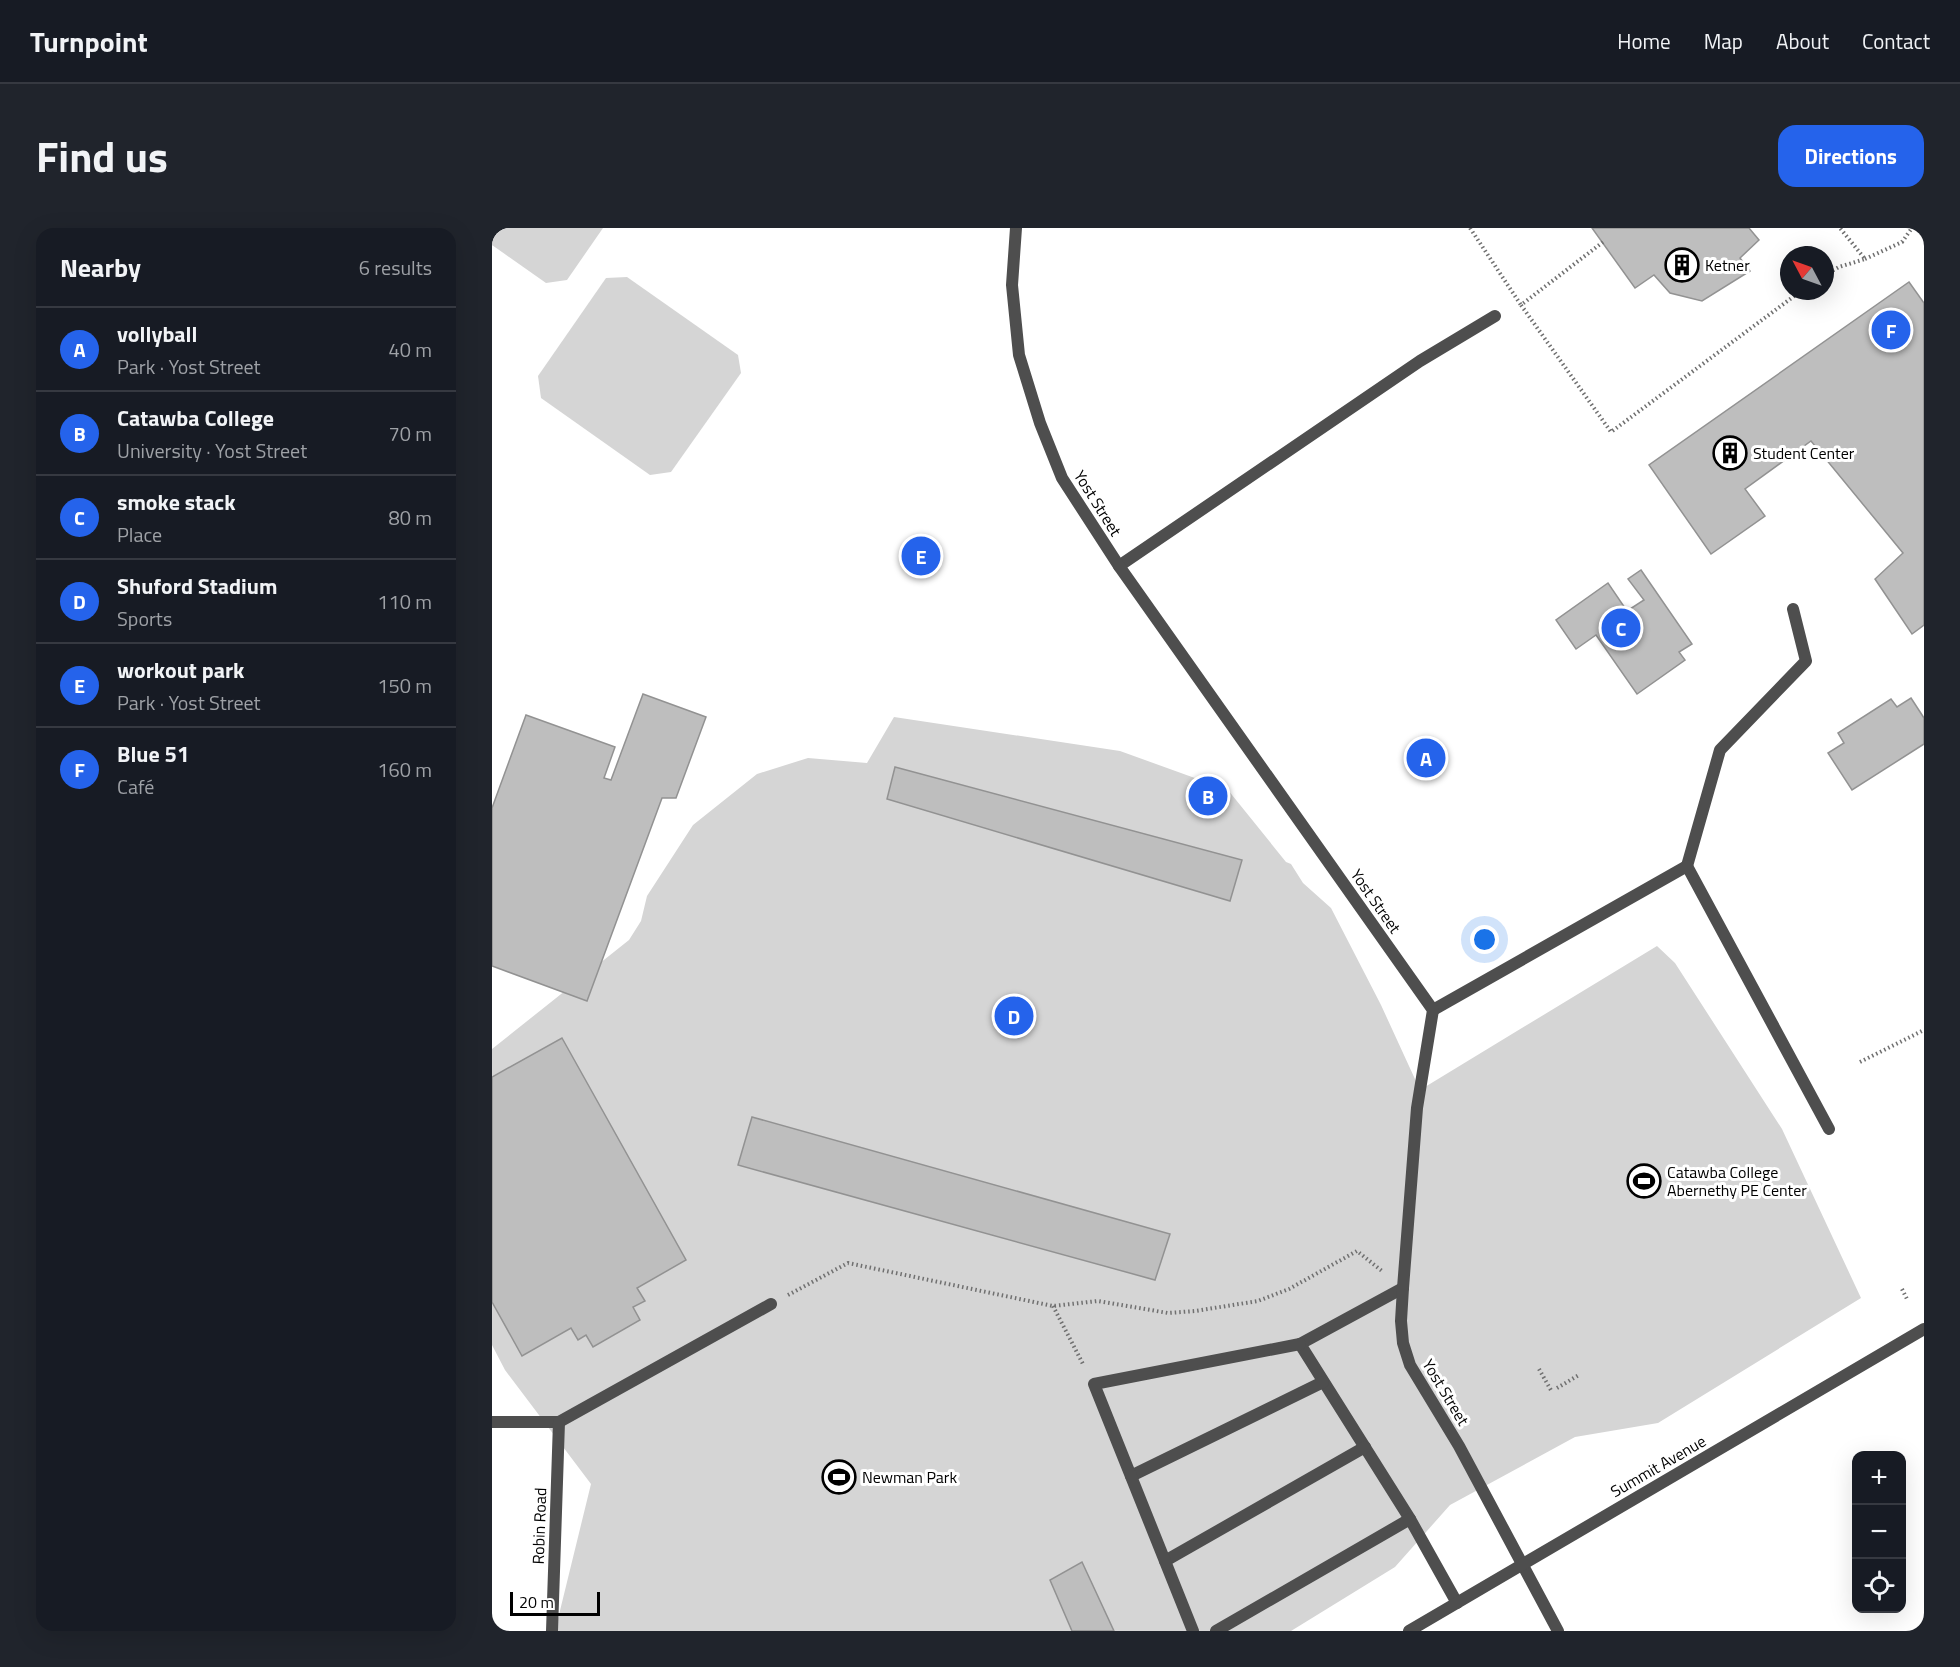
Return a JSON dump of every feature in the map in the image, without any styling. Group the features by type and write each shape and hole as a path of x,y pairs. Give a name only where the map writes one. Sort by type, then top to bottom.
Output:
{"street":[{"name":"Yost Street","path":"1016,228 1011,285 1019,355 1036,412 1062,478 1119,567 1433,1010 1417,1108 1401,1321 1403,1343 1410,1365 1459,1446 1558,1631"},
{"path":"1119,567 1420,361 1495,316"},
{"path":"1793,609 1806,661 1720,750 1687,866 1829,1129"},
{"path":"1433,1010 1687,866"},
{"path":"1193,1631 1094,1384 1300,1344 1403,1288"},
{"path":"492,1422 559,1422 771,1304"},
{"name":"Summit Avenue","path":"1409,1631 1924,1329"},
{"path":"1300,1344 1410,1519 1457,1603"},
{"path":"1131,1476 1323,1382"},
{"name":"Robin Road","path":"552,1631 559,1422"},
{"path":"1165,1560 1365,1447"},
{"path":"1216,1631 1410,1519"}],"path":[{"path":"1470,228 1521,305 1611,432 1789,300"},
{"path":"1840,228 1865,259"},
{"path":"1834,270 1902,242 1912,228"},
{"path":"1521,305 1603,242"},
{"path":"1860,1062 1924,1030"},
{"path":"771,1304 848,1263 1053,1306 1098,1300 1168,1313 1229,1307 1258,1301 1289,1288 1357,1251 1403,1288"},
{"path":"1902,1289 1908,1301"},
{"path":"1053,1306 1094,1384"},
{"path":"1539,1369 1552,1392"},
{"path":"1557,1388 1580,1375"}],"shaded area":[{"path":"492,228 603,228 567,280 546,283 492,245"},
{"path":"627,277 738,355 741,373 671,472 650,475 541,398 538,376 606,278"},
{"path":"894,717 1120,751 1228,790 1286,862 1291,864 1303,883 1331,908 1381,1005 1420,1090 1657,946 1675,963 1782,1129 1861,1298 1658,1423 1575,1437 1450,1505 1395,1567 1291,1631 555,1631 591,1484 505,1370 492,1345 492,1049 629,940 641,921 647,896 693,825 757,774 808,758 867,763"}],"building":[{"name":"Ketner","path":"1592,228 1749,228 1759,240 1740,258 1750,271 1702,301 1670,293 1654,275 1635,288"},
{"name":"Student Center","path":"1909,282 1924,303 1924,625 1912,634 1875,579 1903,553 1811,441 1745,489 1765,516 1711,554 1649,465"},
{"path":"1641,570 1692,644 1679,652 1685,660 1637,694 1596,635 1576,649 1556,620 1608,583 1627,611 1644,600 1628,579"},
{"path":"643,694 706,717 676,798 662,798 587,1001 492,966 492,808 526,715 615,747 604,778 611,780"},
{"path":"1911,698 1924,718 1924,744 1852,790 1828,753 1844,743 1838,733 1891,699 1897,707"},
{"path":"895,767 1242,860 1230,901 887,799"},
{"path":"562,1038 686,1260 637,1288 645,1301 633,1307 640,1320 593,1347 586,1335 578,1340 571,1328 522,1356 492,1302 492,1077"},
{"path":"752,1117 1170,1234 1155,1280 738,1165"},
{"path":"1082,1562 1114,1631 1072,1631 1050,1580"}],"place":[{"name":"Ketner","path":"1682,265"},
{"name":"Blue 51","path":"1891,330"},
{"name":"Student Center","path":"1730,453"},
{"name":"workout park","path":"921,556"},
{"name":"smoke stack","path":"1621,628"},
{"name":"vollyball","path":"1426,758"},
{"name":"Catawba College","path":"1208,796"},
{"name":"Shuford Stadium","path":"1014,1016"},
{"name":"Catawba College Abernethy PE Center","path":"1644,1181"},
{"name":"Newman Park","path":"839,1477"}]}
